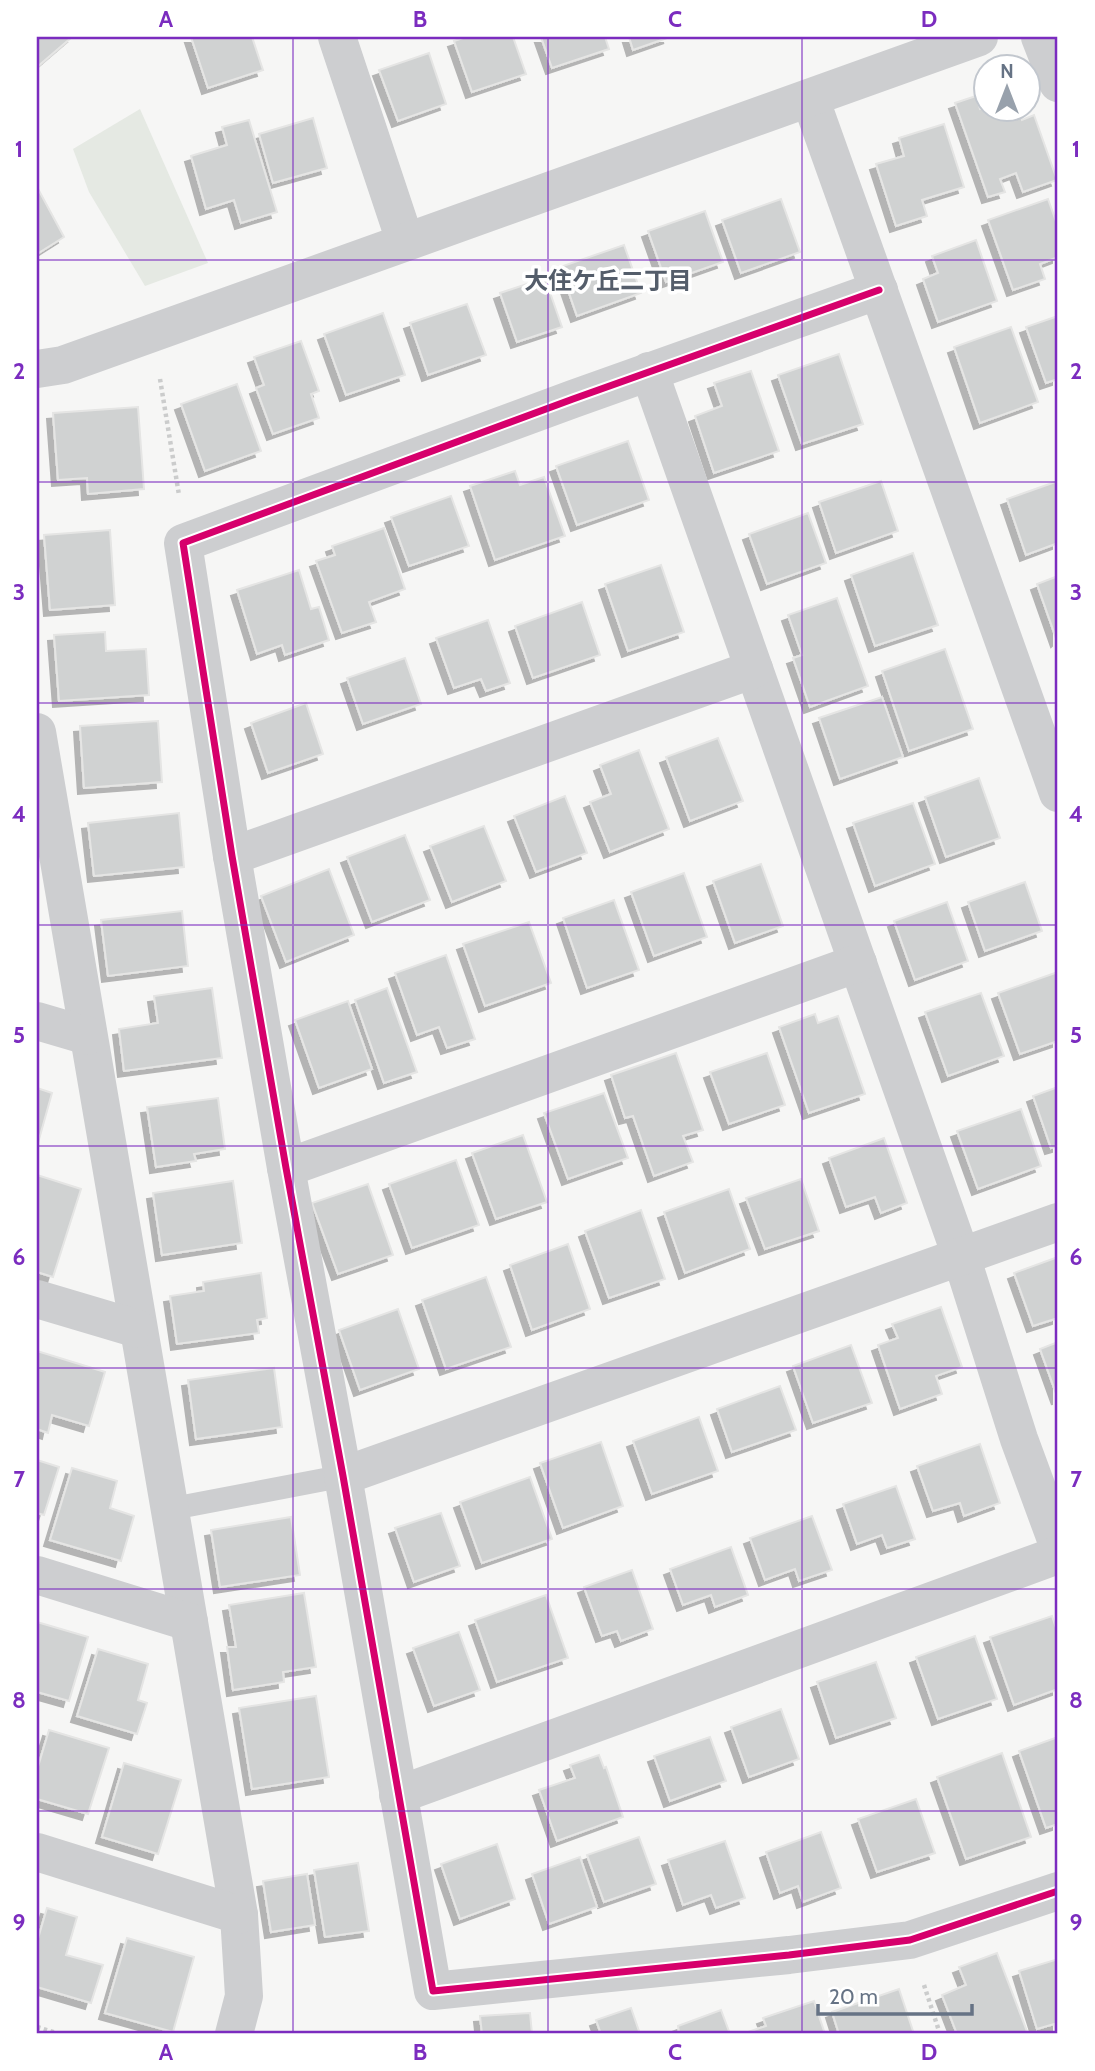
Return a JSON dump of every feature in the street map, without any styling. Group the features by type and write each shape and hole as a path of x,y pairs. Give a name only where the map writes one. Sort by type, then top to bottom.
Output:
{"street":[{"path":"337,37 405,241"},
{"path":"37,369 63,365 979,37"},
{"path":"1040,37 1058,83"},
{"path":"810,98 1058,793"},
{"path":"879,290 649,371 183,542 232,856 433,1991 910,1940 1058,1891"},
{"path":"649,371 961,1256 1019,1438 1058,1545"},
{"path":"232,856 754,669"},
{"path":"38,748 240,1915 244,1996 234,2034"},
{"path":"286,1168 858,963"},
{"path":"37,1021 88,1036"},
{"path":"343,1476 1058,1222"},
{"path":"37,1299 138,1329"},
{"path":"398,1796 1058,1555"},
{"path":"37,1575 189,1622"},
{"path":"37,1852 240,1915"}],"lane":[{"path":"170,1509 343,1476"}],"path":[{"path":"37,2027 60,2034"}],"shaded area":[{"path":"140,109 208,263 145,286 89,192 73,149"}],"building":[{"path":"37,37 72,37 37,67"},
{"path":"191,37 252,37 263,70 208,88"},
{"path":"466,37 513,37 526,74 472,92 454,41"},
{"path":"541,37 605,37 609,49 552,68"},
{"path":"629,37 670,37 633,50"},
{"path":"429,53 446,104 398,121 379,70"},
{"path":"972,97 972,122 1036,122 1057,180 1023,192 1016,173 1000,179 1005,192 988,197 955,103"},
{"path":"313,118 327,168 273,183 259,134"},
{"path":"249,120 277,212 241,223 234,200 206,209 191,156 227,145 222,127"},
{"path":"944,124 964,187 922,200 927,216 896,226 876,164 904,156 899,138"},
{"path":"37,187 64,237 37,254"},
{"path":"781,199 800,252 741,273 722,220"},
{"path":"1048,199 1058,227 1058,257 1040,264 1045,279 1013,290 988,220"},
{"path":"705,211 723,262 666,282 648,231"},
{"path":"976,240 997,301 938,322 923,279 938,273 932,256"},
{"path":"624,245 641,293 577,316 560,267"},
{"path":"545,278 562,327 517,342 500,293"},
{"path":"467,304 486,355 428,375 410,323"},
{"path":"383,313 405,375 346,395 324,334"},
{"path":"1058,316 1058,379 1046,383 1026,327"},
{"path":"1011,327 1038,402 980,423 954,347"},
{"path":"301,341 319,391 311,394 319,418 273,434 256,388 264,385 254,357"},
{"path":"839,354 863,424 802,444 778,375"},
{"path":"751,371 779,451 714,473 695,416 722,406 714,383"},
{"path":"237,384 261,451 205,471 181,404"},
{"path":"138,407 144,489 88,494 87,478 58,480 53,413"},
{"path":"628,441 649,500 577,525 556,466"},
{"path":"515,471 520,485 544,477 565,536 495,560 470,486"},
{"path":"881,481 898,531 836,553 819,502"},
{"path":"1058,481 1058,543 1026,555 1007,499"},
{"path":"451,496 469,546 409,566 391,517"},
{"path":"808,513 826,563 767,584 749,534"},
{"path":"384,528 405,589 369,602 376,622 342,633 316,561 335,555 332,546"},
{"path":"110,530 115,605 50,610 44,535"},
{"path":"913,553 938,625 875,646 851,575"},
{"path":"661,565 684,632 628,651 605,584"},
{"path":"299,570 311,609 319,607 329,640 285,655 282,645 257,654 237,590"},
{"path":"1058,576 1058,640 1057,641 1037,584"},
{"path":"837,598 868,686 810,707 793,658 802,655 788,615"},
{"path":"582,602 600,655 533,678 515,626"},
{"path":"488,620 510,683 486,691 481,679 454,688 436,638"},
{"path":"105,632 106,651 146,649 149,695 59,701 54,635"},
{"path":"945,649 973,729 909,751 882,671"},
{"path":"405,658 421,704 363,724 347,678"},
{"path":"882,697 903,757 840,779 819,718"},
{"path":"306,703 323,754 268,773 251,723"},
{"path":"158,721 162,782 84,788 80,726"},
{"path":"718,738 743,801 690,821 666,757"},
{"path":"639,750 669,829 610,852 590,802 611,794 600,765"},
{"path":"979,778 1000,838 946,857 925,797"},
{"path":"565,796 587,853 536,872 514,816"},
{"path":"913,803 935,864 875,886 853,823"},
{"path":"179,813 184,867 94,876 88,823"},
{"path":"484,826 506,881 452,902 430,846"},
{"path":"405,835 430,900 372,922 347,857"},
{"path":"761,864 783,926 735,943 713,881"},
{"path":"329,869 354,935 286,962 261,896"},
{"path":"684,873 707,937 654,956 631,892"},
{"path":"1025,882 1042,931 985,951 968,902"},
{"path":"614,900 639,970 587,988 563,918"},
{"path":"947,902 968,961 915,980 894,921"},
{"path":"182,911 188,966 108,976 101,920"},
{"path":"529,922 551,983 485,1006 463,944"},
{"path":"446,955 475,1039 447,1048 439,1027 417,1035 395,973"},
{"path":"1058,972 1058,1041 1020,1054 998,993"},
{"path":"212,988 222,1058 124,1071 119,1029 158,1023 154,996"},
{"path":"387,988 417,1072 384,1083 355,1000"},
{"path":"981,993 1004,1056 948,1076 925,1012"},
{"path":"348,1001 372,1069 319,1088 295,1020"},
{"path":"815,1014 818,1023 838,1016 865,1094 809,1113 779,1027"},
{"path":"676,1053 703,1130 683,1136 693,1162 654,1176 633,1116 625,1118 611,1075"},
{"path":"767,1053 785,1105 729,1124 710,1072"},
{"path":"1058,1087 1058,1146 1051,1148 1033,1096"},
{"path":"37,1088 52,1093 38,1143 37,1143"},
{"path":"604,1093 628,1158 568,1179 544,1113"},
{"path":"218,1098 225,1149 194,1154 196,1161 156,1167 147,1107"},
{"path":"1021,1109 1041,1166 978,1189 957,1131"},
{"path":"523,1135 547,1202 496,1219 472,1153"},
{"path":"884,1138 907,1203 881,1213 875,1197 846,1207 829,1158"},
{"path":"456,1160 479,1225 412,1248 389,1184"},
{"path":"37,1175 81,1189 53,1277 37,1272"},
{"path":"801,1179 819,1231 765,1249 746,1198"},
{"path":"233,1181 242,1243 162,1255 153,1193"},
{"path":"368,1184 393,1255 338,1274 312,1203"},
{"path":"729,1189 750,1249 685,1273 664,1212"},
{"path":"641,1210 665,1279 609,1298 585,1231"},
{"path":"568,1244 590,1309 532,1330 510,1265"},
{"path":"1058,1257 1058,1318 1033,1326 1014,1273"},
{"path":"261,1273 267,1318 257,1320 259,1333 177,1344 170,1296 204,1291 203,1282"},
{"path":"486,1277 511,1347 446,1369 422,1300"},
{"path":"941,1307 962,1367 936,1376 942,1394 900,1409 878,1345 898,1338 892,1324"},
{"path":"398,1309 419,1369 360,1390 339,1330"},
{"path":"1058,1342 1058,1399 1040,1349"},
{"path":"851,1345 872,1403 813,1423 793,1366"},
{"path":"37,1351 105,1372 89,1426 52,1415 48,1433 37,1429"},
{"path":"274,1368 282,1427 196,1439 188,1380"},
{"path":"780,1386 796,1430 732,1452 717,1409"},
{"path":"699,1417 718,1471 652,1494 633,1441"},
{"path":"601,1442 623,1506 563,1528 540,1463"},
{"path":"980,1444 1000,1503 964,1516 960,1503 933,1511 917,1466"},
{"path":"37,1460 59,1467 44,1515 37,1513"},
{"path":"72,1468 117,1481 110,1508 134,1516 121,1561 50,1540"},
{"path":"530,1477 552,1539 482,1563 460,1502"},
{"path":"896,1486 915,1539 887,1548 882,1535 857,1544 843,1504"},
{"path":"441,1513 460,1566 414,1582 395,1528"},
{"path":"812,1516 832,1570 799,1581 795,1569 765,1580 750,1538"},
{"path":"291,1517 300,1575 220,1587 211,1530"},
{"path":"731,1547 748,1595 715,1607 711,1595 683,1605 670,1569"},
{"path":"632,1570 653,1629 621,1641 617,1631 602,1636 584,1587"},
{"path":"304,1593 316,1667 283,1672 284,1682 233,1690 227,1647 236,1647 229,1605"},
{"path":"546,1595 568,1658 497,1682 475,1620"},
{"path":"1052,1616 1058,1634 1058,1689 1014,1705 990,1637"},
{"path":"37,1622 88,1637 69,1701 37,1692"},
{"path":"459,1632 480,1690 434,1706 413,1648"},
{"path":"975,1636 997,1699 938,1719 916,1657"},
{"path":"98,1649 148,1664 138,1700 147,1703 137,1734 77,1716"},
{"path":"876,1662 896,1718 836,1738 817,1682"},
{"path":"316,1696 329,1777 252,1789 239,1708"},
{"path":"781,1709 799,1759 749,1777 731,1727"},
{"path":"49,1730 109,1748 88,1814 37,1799 37,1770"},
{"path":"710,1737 726,1781 670,1801 654,1756"},
{"path":"1058,1737 1058,1824 1046,1828 1019,1751"},
{"path":"1002,1753 1031,1837 966,1859 937,1777"},
{"path":"599,1755 604,1768 606,1767 623,1817 557,1841 539,1790 575,1778 570,1765"},
{"path":"124,1763 181,1780 158,1854 102,1837"},
{"path":"916,1799 935,1853 877,1872 858,1819"},
{"path":"821,1832 841,1888 803,1902 798,1886 780,1893 766,1852"},
{"path":"639,1837 656,1884 604,1902 587,1855"},
{"path":"725,1841 745,1898 716,1908 711,1895 683,1905 668,1860"},
{"path":"497,1844 515,1899 460,1919 441,1864"},
{"path":"580,1857 597,1907 549,1924 532,1874"},
{"path":"358,1863 369,1931 325,1937 314,1870"},
{"path":"307,1874 315,1925 271,1932 263,1881"},
{"path":"47,1908 77,1917 66,1955 103,1965 91,2003 37,1987 37,1942"},
{"path":"127,1938 194,1957 173,2032 105,2013"},
{"path":"997,1953 1028,2034 957,2034 942,1995 966,1985 959,1967"},
{"path":"1058,1959 1058,2031 1056,2032 1054,2024 1037,2029 1019,1971"},
{"path":"899,1989 914,2034 839,2034 832,2012"},
{"path":"814,2001 825,2034 748,2034 766,2026 763,2018"},
{"path":"631,2008 640,2034 601,2034 596,2020"},
{"path":"721,2010 730,2034 672,2034 679,2032 678,2026"},
{"path":"530,2013 532,2034 482,2034 480,2016"}],"cycle path":[{"path":"879,290 183,543 232,856 433,1991 910,1940 1058,1891"}],"district":[{"name":"大住ケ丘二丁目","path":"608,280"}]}
